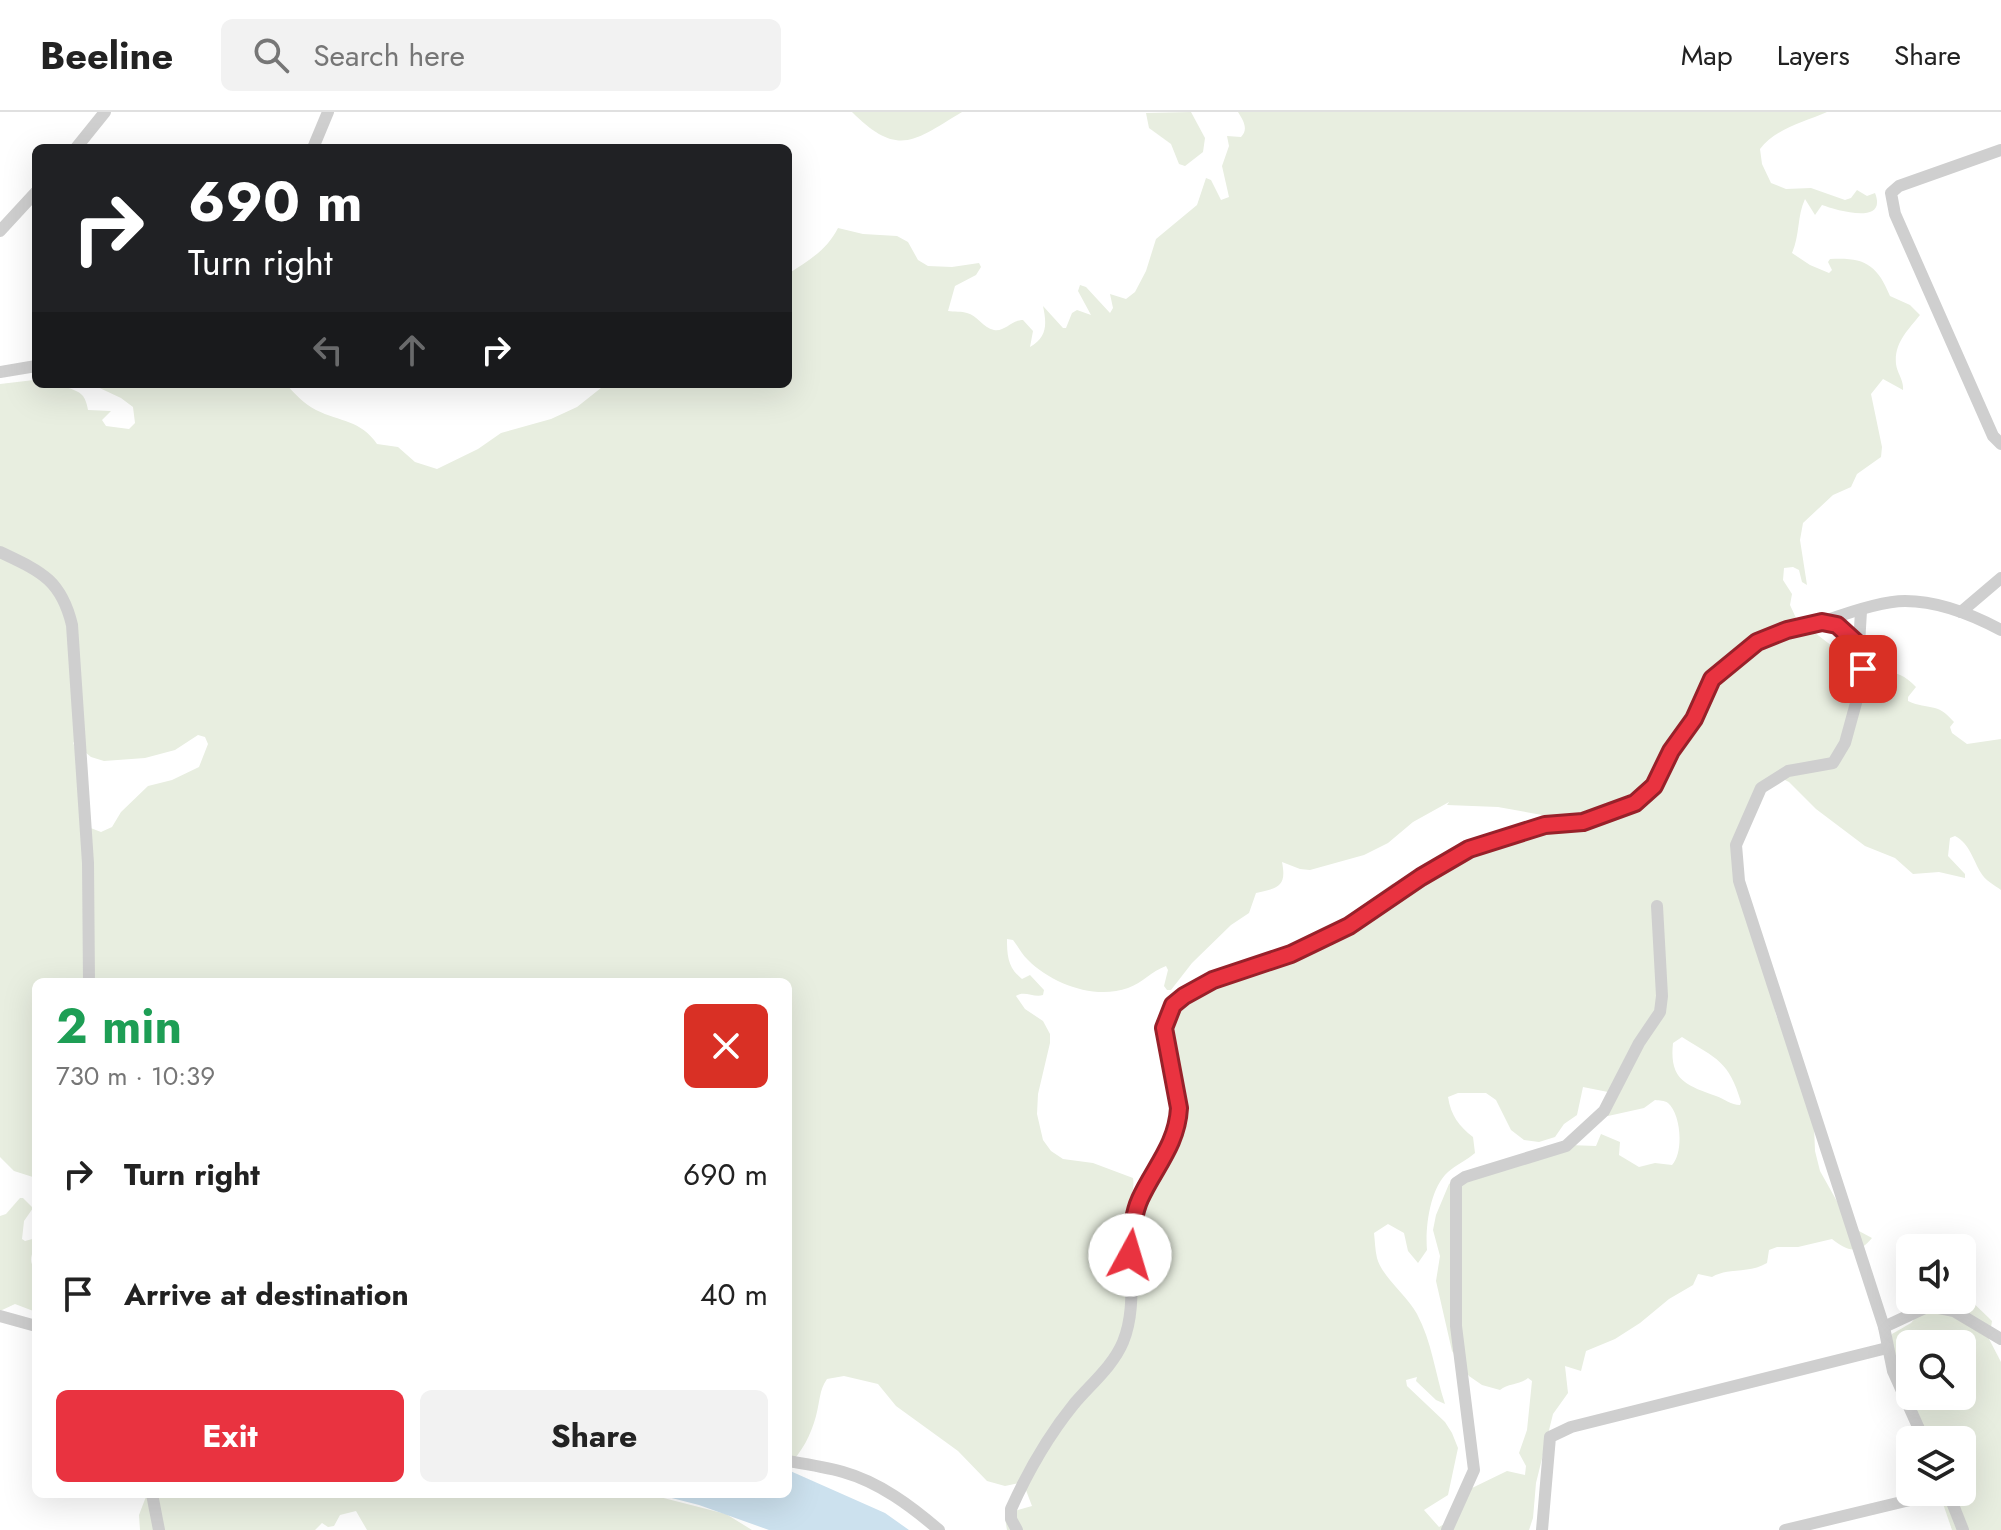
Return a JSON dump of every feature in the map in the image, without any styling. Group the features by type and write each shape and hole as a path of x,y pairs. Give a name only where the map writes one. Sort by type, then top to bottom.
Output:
{"street":[{"path":"79,144 105,112"},
{"path":"315,144 328,112"},
{"path":"2001,150 1899,186 1891,193 1901,228 1993,436 2001,444"},
{"path":"0,231 32,196"},
{"path":"0,372 32,367"},
{"path":"0,552 46,577 58,589 66,602 72,625 88,863 89,978"},
{"path":"1961,612 2001,578"},
{"path":"1017,1530 1011,1519 1011,1509 1046,1440 1110,1365 1123,1344 1129,1325 1134,1218 1140,1199 1172,1144 1178,1121 1179,1108 1164,1028 1173,1005 1213,980 1291,954 1349,926 1469,849 1545,825 1583,822 1635,803 1654,786 1671,751 1694,719 1712,679 1757,642 1787,630 1906,601 1961,612 2001,630"},
{"path":"1861,611 1859,645 1863,669 1845,743 1833,763 1788,771 1761,788 1736,845 1739,881 1884,1327 1893,1371 1918,1426"},
{"path":"1822,622 1837,625 1859,645"},
{"path":"1447,1530 1474,1470 1456,1326 1456,1183 1465,1177 1566,1146 1604,1111 1639,1043 1660,1012 1662,996 1657,906"},
{"path":"1884,1327 1929,1306 1954,1311 2001,1339"},
{"path":"0,1316 32,1325"},
{"path":"1542,1530 1550,1437 1571,1427 1887,1348"},
{"path":"792,1462 842,1471 865,1480 903,1502 939,1530"},
{"path":"153,1498 159,1530"},
{"path":"1785,1530 1896,1504"},
{"path":"1950,1506 1963,1530"}],"shaded area":[{"path":"852,112 962,112 918,137 894,140 868,126"},
{"path":"1191,112 1205,138 1203,152 1185,166 1179,164 1171,144 1149,128 1146,113"},
{"path":"1238,112 1827,112 1782,131 1760,149 1762,164 1771,183 1786,189 1811,188 1845,200 1857,190 1867,196 1875,193 1877,203 1874,210 1868,213 1822,205 1815,215 1805,199 1792,253 1829,273 1832,270 1828,262 1830,259 1860,261 1880,276 1890,296 1910,305 1920,315 1897,350 1896,364 1903,390 1883,379 1871,394 1882,447 1881,457 1857,474 1851,487 1833,495 1803,523 1800,540 1807,585 1802,582 1799,570 1793,567 1784,568 1783,580 1792,594 1790,605 1796,618 1855,664 1861,675 1884,672 1910,681 1916,687 1908,701 1942,711 1954,722 1950,727 1952,733 1967,744 2001,739 2001,890 1983,876 1968,848 1955,836 1950,838 1948,856 1965,874 1965,878 1939,872 1913,874 1895,858 1865,846 1816,809 1789,782 1779,777 1768,778 1741,842 1743,883 1776,1015 1794,1059 1814,1126 1820,1171 1848,1221 1872,1238 1857,1249 1843,1246 1832,1239 1798,1247 1777,1247 1769,1250 1767,1263 1760,1266 1712,1277 1698,1274 1693,1285 1669,1299 1640,1323 1615,1339 1586,1351 1581,1371 1565,1366 1568,1393 1553,1414 1536,1483 1529,1530 1007,1530 1005,1518 1011,1512 1032,1506 1024,1485 1005,1486 987,1481 958,1451 896,1406 878,1384 844,1376 827,1379 824,1383 809,1436 792,1462 792,978 32,978 32,1177 14,1171 0,1157 0,384 32,380 32,388 74,390 83,396 88,410 111,411 102,420 106,426 129,429 135,423 133,407 100,388 290,388 312,408 357,426 377,444 398,447 415,462 437,469 478,449 501,433 551,419 577,407 601,388 792,388 792,271 823,249 838,228 863,234 897,236 908,242 918,260 928,266 952,267 979,263 981,267 976,275 955,286 948,311 971,314 994,330 1023,320 1033,331 1030,347 1040,339 1044,330 1043,306 1063,328 1077,310 1091,315 1078,291 1080,285 1086,287 1110,313 1113,308 1110,294 1126,299 1135,292 1146,271 1156,239 1197,205 1206,178 1211,180 1221,200 1229,197 1222,166 1229,146 1227,136 1241,137 1245,131","holes":["198,735 205,737 208,744 199,767 172,780 148,786 121,812 112,827 101,832 88,827 73,742 91,757 104,761 145,758 175,750","1449,802 1447,805 1498,807 1542,815 1583,815 1585,820 1461,853 1425,872 1392,884 1306,946 1187,995 1175,1013 1171,1036 1182,1136 1146,1195 1126,1239 1123,1222 1133,1178 1093,1163 1063,1159 1051,1151 1043,1140 1037,1114 1038,1094 1050,1034 1043,1021 1025,1009 1016,996 1043,995 1044,990 1030,975 1022,979 1011,966 1007,939 1013,940 1038,969 1075,988 1102,992 1128,988 1166,966 1164,986 1171,990 1192,963 1231,925 1249,913 1256,893 1279,885 1283,877 1282,862 1310,870 1364,855 1388,843 1413,822","1682,1037 1726,1069 1736,1088 1740,1105 1696,1088 1682,1079 1672,1055 1673,1043","1583,1087 1608,1092 1605,1115 1608,1116 1644,1108 1655,1100 1666,1102 1678,1124 1676,1159 1672,1165 1655,1163 1639,1167 1619,1155 1620,1142 1601,1134 1596,1146 1569,1145 1462,1175 1449,1184 1433,1230 1440,1256 1436,1281 1452,1351 1469,1376 1482,1385 1500,1390 1528,1378 1532,1381 1527,1430 1519,1453 1526,1466 1525,1475 1507,1471 1472,1488 1446,1523 1439,1527 1424,1510 1448,1495 1458,1448 1445,1422 1407,1386 1406,1380 1417,1377 1416,1381 1436,1400 1445,1404 1422,1325 1413,1307 1380,1265 1374,1233 1388,1224 1404,1233 1408,1251 1418,1263 1427,1250 1428,1219 1437,1188 1448,1172 1475,1153 1473,1137 1456,1120 1448,1097 1458,1093 1486,1093 1496,1100 1511,1130 1524,1140 1539,1142 1555,1137 1564,1124 1577,1115"]},
{"path":"20,1198 32,1207 24,1221 22,1239 32,1239 32,1310 15,1304 0,1311 0,1216 6,1214"},
{"path":"1976,1306 1992,1321 1989,1339 2001,1362 2001,1530 1952,1530 1944,1506 1976,1506 1976,1426 1915,1426 1910,1410 1976,1410 1976,1330 1899,1330 1919,1314 1976,1314"},
{"path":"1896,1332 1896,1367 1889,1345 1892,1334"},
{"path":"145,1498 664,1498 726,1514 752,1530 367,1530 356,1511 340,1515 334,1526 328,1527 322,1523 315,1530 140,1530 139,1515"}],"water":[{"path":"792,1472 885,1513 909,1530 769,1530 672,1498 792,1498"}],"route":[{"path":"1130,1255 1134,1218 1140,1199 1172,1144 1178,1121 1179,1108 1164,1028 1173,1005 1184,996 1213,980 1291,954 1349,926 1469,849 1545,825 1583,822 1635,803 1654,786 1671,751 1694,719 1712,679 1757,642 1787,630 1822,622 1837,625 1859,645 1863,669"}]}
